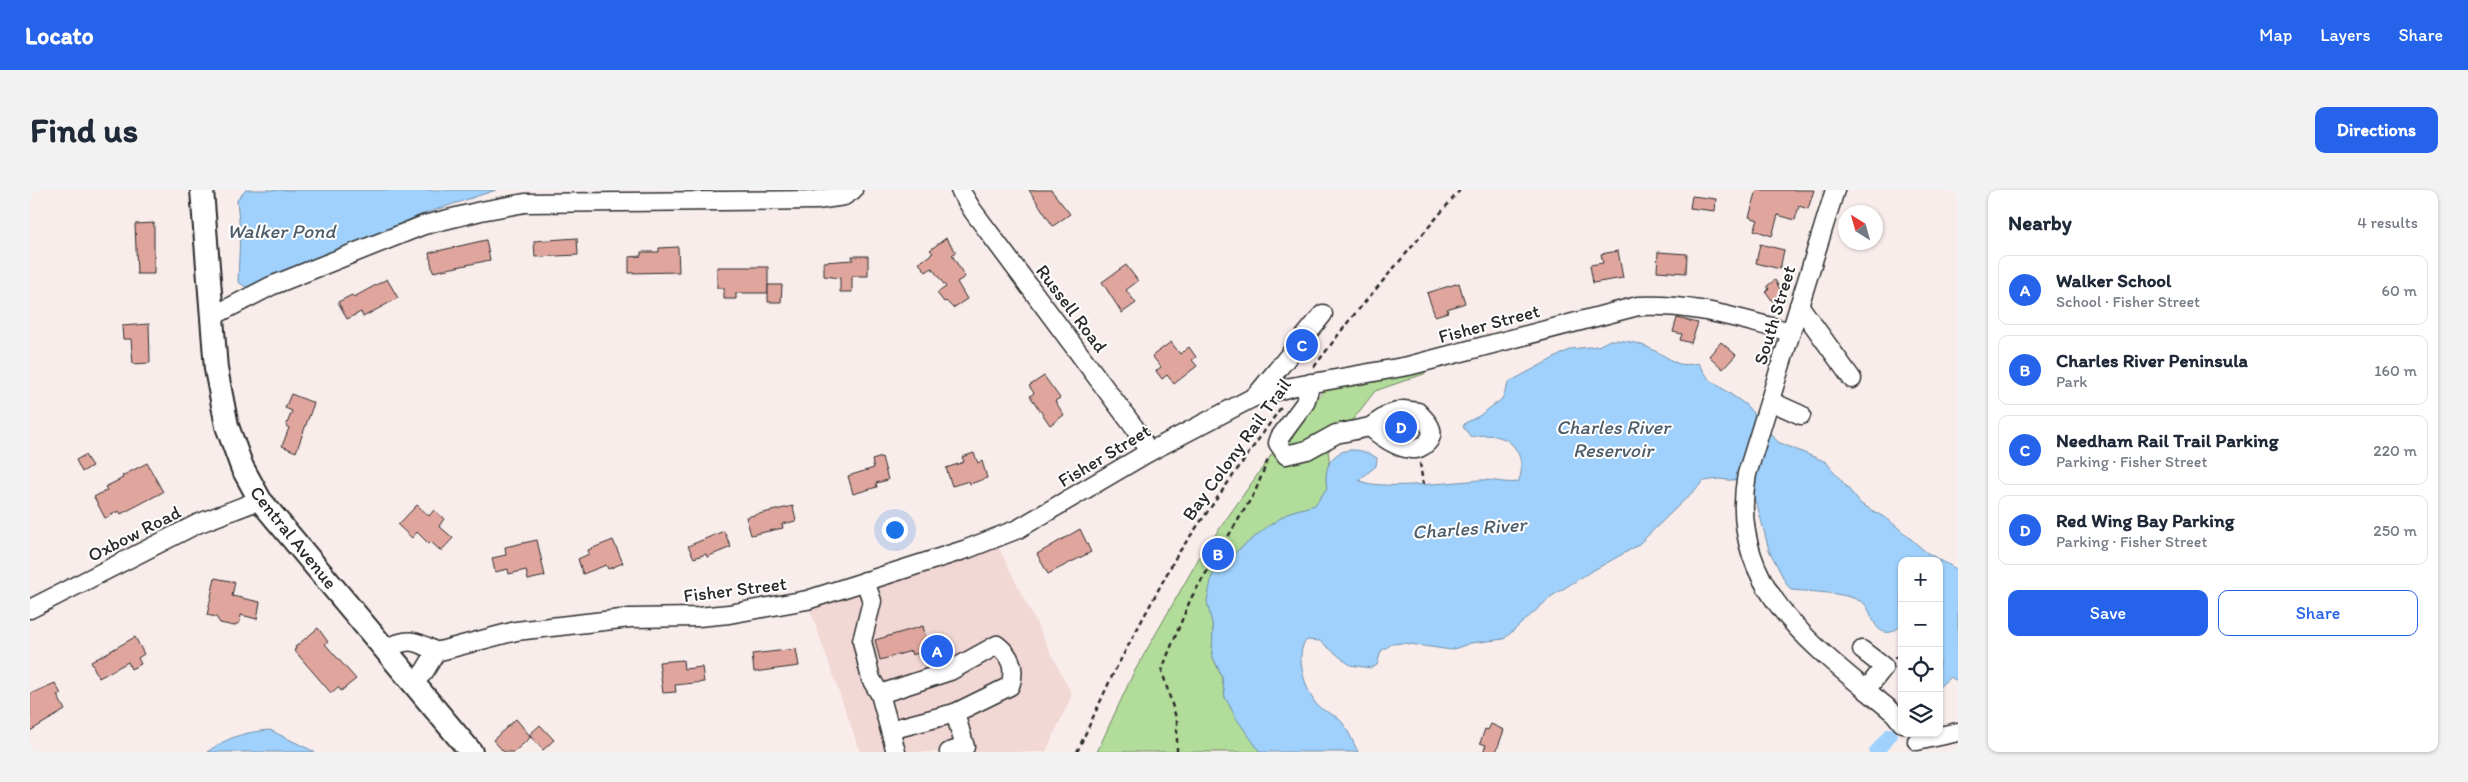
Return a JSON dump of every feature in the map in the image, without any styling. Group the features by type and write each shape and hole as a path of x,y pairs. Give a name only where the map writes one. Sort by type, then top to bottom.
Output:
{"main road":[{"name":"Central Avenue","path":"202,190 216,369 227,426 242,467 260,500 471,752"}],"street":[{"path":"211,317 271,286 348,254 424,225 480,211 525,203 818,200 844,196 853,190"},
{"name":"Russell Road","path":"960,190 973,211 1134,427 1149,452"},
{"name":"South Street","path":"1835,190 1753,453 1744,492 1748,543 1761,578 1770,595 1787,618 1810,644 1898,719"},
{"name":"Fisher Street","path":"436,652 516,632 585,622 630,618 698,617 762,609 807,600 967,549 1009,533 1149,452 1254,397 1305,384 1408,366 1638,306 1662,305 1694,308 1791,332"},
{"path":"1799,305 1852,378"},
{"path":"1254,397 1323,314"},
{"path":"1305,384 1305,403 1280,437 1278,443 1286,455 1307,450 1336,434 1370,427 1388,415 1403,410 1418,412 1431,428 1431,436 1426,444 1418,449 1410,450 1380,436 1370,427"},
{"path":"1768,405 1801,415"},
{"name":"Oxbow Road","path":"30,609 197,524 260,500"},
{"path":"865,581 872,601 862,641 871,679 880,694 896,752"},
{"path":"383,649 401,642 419,641 436,652 424,672 412,683"},
{"path":"880,694 950,671 997,645 1011,661 1014,677 1010,686 955,713 890,730"},
{"path":"1862,650 1884,667 1866,690"},
{"path":"949,752 965,747 955,713"},
{"path":"1917,742 1958,732"}],"path":[{"name":"Bay Colony Rail Trail","path":"1077,752 1113,674 1177,555 1274,414 1305,384 1348,322 1460,190"},
{"path":"1177,752 1177,721 1162,671 1192,598 1255,492 1268,458 1278,443"},
{"path":"1418,449 1424,484"}],"shaded area":[{"path":"998,546 1072,695 1046,752 860,752 809,607 981,554"}],"green space":[{"path":"1433,362 1424,374 1375,391 1328,452 1327,488 1315,506 1290,512 1237,551 1222,565 1208,601 1213,628 1212,655 1222,677 1225,697 1260,752 1097,752 1133,674 1199,558 1272,454 1330,383"}],"water":[{"name":"Walker Pond","path":"246,190 496,190 420,215 251,290 238,282 240,232 237,200"},
{"name":"Charles River Reservoir","path":"1610,340 1628,341 1650,348 1679,364 1698,363 1709,379 1746,405 1778,442 1826,462 1861,504 1889,520 1926,552 1935,557 1898,557 1898,628 1892,632 1881,630 1877,627 1868,609 1862,602 1847,596 1792,590 1787,585 1769,550 1758,508 1751,492 1737,481 1719,479 1704,481 1637,546 1552,596 1504,639 1471,643 1451,650 1403,643 1392,644 1381,651 1377,665 1371,668 1350,665 1320,641 1307,640 1303,646 1301,663 1309,692 1318,706 1341,721 1358,752 1260,752 1236,718 1225,697 1222,677 1212,655 1213,628 1207,601 1212,576 1237,551 1267,527 1290,512 1315,505 1327,488 1326,476 1328,466 1333,458 1347,450 1357,450 1377,458 1376,466 1359,480 1368,483 1416,485 1484,480 1518,482 1521,463 1513,445 1502,438 1494,436 1471,437 1463,427 1465,423 1479,416 1502,399 1509,382 1571,349 1598,346"},
{"name":"Charles River Reservoir","path":"1943,562 1958,570 1958,681 1950,677 1943,683"},
{"path":"270,730 315,752 207,752 237,736"}],"building":[{"path":"1029,190 1051,190 1070,214 1053,226"},
{"path":"1757,190 1814,190 1808,209 1799,206 1795,220 1778,215 1772,236 1754,230 1758,220 1749,217"},
{"path":"1692,196 1716,199 1715,211 1690,208"},
{"path":"154,223 154,274 137,274 135,224"},
{"path":"577,238 578,255 535,257 534,241"},
{"path":"946,238 956,252 952,255 965,277 957,282 967,299 953,308 946,301 944,302 937,293 946,287 932,268 926,272 919,263 933,253 930,250"},
{"path":"486,240 490,260 433,272 429,253"},
{"path":"1760,244 1784,250 1780,269 1756,263"},
{"path":"678,247 679,272 629,273 629,257 641,256 641,252 659,252 659,248"},
{"path":"1618,251 1623,278 1593,283 1590,265 1603,263 1601,254"},
{"path":"1658,252 1687,254 1686,273 1657,271"},
{"path":"852,256 868,256 868,276 852,276 852,292 840,292 840,278 824,276 824,262 853,260"},
{"path":"1126,265 1138,281 1126,290 1136,303 1122,313 1102,282"},
{"path":"717,267 768,267 768,293 736,293 736,299 724,299 724,288 717,288"},
{"path":"387,279 398,298 363,317 361,312 347,319 338,302 352,295 354,297"},
{"path":"1775,280 1786,300 1776,306 1766,292 1769,289 1767,286"},
{"path":"1459,283 1465,303 1447,309 1448,312 1435,316 1427,293"},
{"path":"768,285 782,285 781,302 768,302"},
{"path":"1677,318 1698,323 1691,343 1680,340 1682,334 1673,332"},
{"path":"149,324 150,363 133,364 131,339 123,339 122,326"},
{"path":"1171,342 1180,354 1189,347 1196,357 1192,360 1197,366 1174,384 1167,375 1162,379 1156,371 1161,367 1152,356"},
{"path":"1721,342 1736,355 1723,369 1709,356"},
{"path":"1044,376 1060,398 1055,401 1064,415 1050,425 1030,396 1034,393 1029,386"},
{"path":"291,394 314,403 296,452 282,446 289,428 286,426 292,411 285,408"},
{"path":"974,453 978,463 982,461 987,478 970,484 969,481 952,486 946,468 964,462 962,457"},
{"path":"85,455 92,466 82,472 76,460"},
{"path":"882,457 888,480 876,483 877,487 853,494 848,476 874,468 872,460"},
{"path":"147,463 163,492 121,514 119,511 105,518 94,497 107,490 105,487 123,478 122,476"},
{"path":"417,505 429,516 434,510 444,519 439,526 453,538 441,551 431,542 429,544 417,532 412,538 398,525"},
{"path":"793,506 796,521 782,524 783,528 751,535 746,517"},
{"path":"1080,529 1091,552 1048,574 1037,554"},
{"path":"724,531 731,547 707,557 706,554 694,558 688,546"},
{"path":"537,540 545,576 528,580 526,570 509,574 508,569 495,572 492,558 506,555 505,547"},
{"path":"613,540 623,563 608,569 606,565 583,574 578,559 589,554 588,550"},
{"path":"215,578 235,582 232,596 260,602 257,619 241,615 240,622 234,626 220,623 216,617 207,615"},
{"path":"923,626 927,643 921,645 923,652 912,655 911,651 880,660 875,640"},
{"path":"318,628 328,642 325,644 356,679 341,691 338,687 331,693 294,650 296,649 295,647"},
{"path":"135,637 144,654 138,658 141,664 131,669 128,662 99,678 91,662"},
{"path":"796,649 799,666 754,672 752,654"},
{"path":"683,660 684,669 702,667 704,682 675,685 676,692 663,693 659,662"},
{"path":"55,683 61,694 57,695 65,710 30,731 30,694"},
{"path":"516,719 531,737 514,752 504,752 493,740"},
{"path":"1491,724 1504,730 1496,752 1483,752 1486,745 1480,743 1485,729 1488,730"},
{"path":"540,725 554,740 543,750 529,735"}],"waterway":[{"path":"1876,752 1890,735"}],"place":[{"name":"Needham Rail Trail Parking","path":"1302,345"},
{"name":"Red Wing Bay Parking","path":"1401,427"},
{"name":"Charles River Peninsula","path":"1218,554"},
{"name":"Walker School","path":"937,651"}],"water label":[{"name":"Charles River","path":"1469,528"}]}
